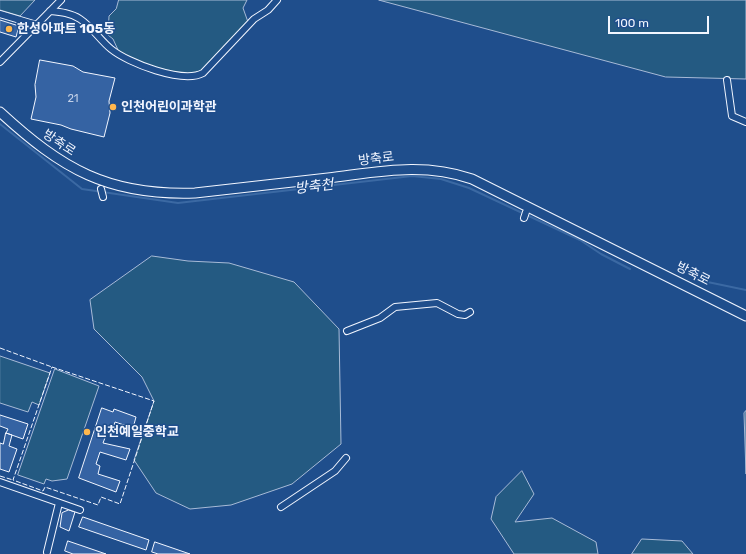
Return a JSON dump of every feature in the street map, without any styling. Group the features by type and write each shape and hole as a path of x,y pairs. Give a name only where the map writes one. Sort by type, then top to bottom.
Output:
{"street":[{"path":"0,62 61,0"},
{"path":"50,11 66,13 80,19 120,56 144,66 192,77 203,73 254,19 268,10 277,0"},
{"path":"0,14 36,25"},
{"path":"727,80 732,116 746,122"},
{"name":"방축로","path":"0,112 29,138 65,163 88,176 112,184 142,191 168,194 195,193 404,169 428,168 458,174 472,179 746,316"},
{"path":"101,189 103,197"},
{"path":"348,331 380,318 396,307 437,303 458,314 465,315 470,312"},
{"path":"282,507 335,471 346,458"},
{"path":"0,482 80,510"},
{"path":"47,552 59,503"}],"shaded area":[{"path":"0,0 35,0 20,16 0,10"},
{"path":"119,0 247,0 243,8 248,22 204,69 195,73 184,74 161,70 119,52 113,39 108,35 109,16 116,9"},
{"path":"379,0 746,0 746,79 666,77"},
{"path":"152,256 188,261 229,263 294,282 339,329 341,444 292,484 231,505 190,509 156,493 134,460 154,401 142,377 94,329 90,300"},
{"path":"0,356 50,373 39,405 32,402 28,412 0,403"},
{"path":"55,369 99,386 67,479 52,481 46,479 44,484 18,475"},
{"path":"746,411 746,474 744,413"},
{"path":"522,471 534,494 515,522 552,518 596,542 598,554 514,554 491,519 496,497"},
{"path":"642,539 682,541 693,554 632,554"}],"building":[{"name":"한성아파트 105동","path":"0,20 19,26 16,37 0,32"},
{"path":"40,60 73,66 83,72 115,78 109,101 110,113 104,137 61,125 31,119 36,97 35,85"},
{"path":"102,408 113,412 114,409 136,417 133,428 115,422 112,432 108,430 103,443 130,449 126,460 100,452 96,464 100,466 98,474 120,481 116,492 79,478"},
{"path":"0,415 28,424 23,439 6,433 8,429 0,426"},
{"path":"6,433 12,435 9,446 17,449 9,472 0,469 0,443 3,444"},
{"path":"69,510 75,512 69,531 60,527 62,513"},
{"path":"83,517 149,540 146,550 79,527"},
{"path":"68,541 106,554 73,554 65,551"},
{"path":"155,542 190,554 158,554 152,552"}],"waterway":[{"name":"방축천","path":"0,124 82,189 178,203 412,176 441,179 469,188 580,240 601,254 630,269"},
{"name":"방축천","path":"698,280 746,290"}],"fence":[{"path":"0,348 52,367"},
{"path":"52,367 154,401 120,504 101,497 98,505 45,487 43,491 13,480 52,367"},
{"path":"0,476 13,480"}],"place":[{"name":"한성아파트 105동","path":"9,29"},
{"name":"인천어린이과학관","path":"113,107"},
{"name":"인천예일중학교","path":"87,432"}]}
